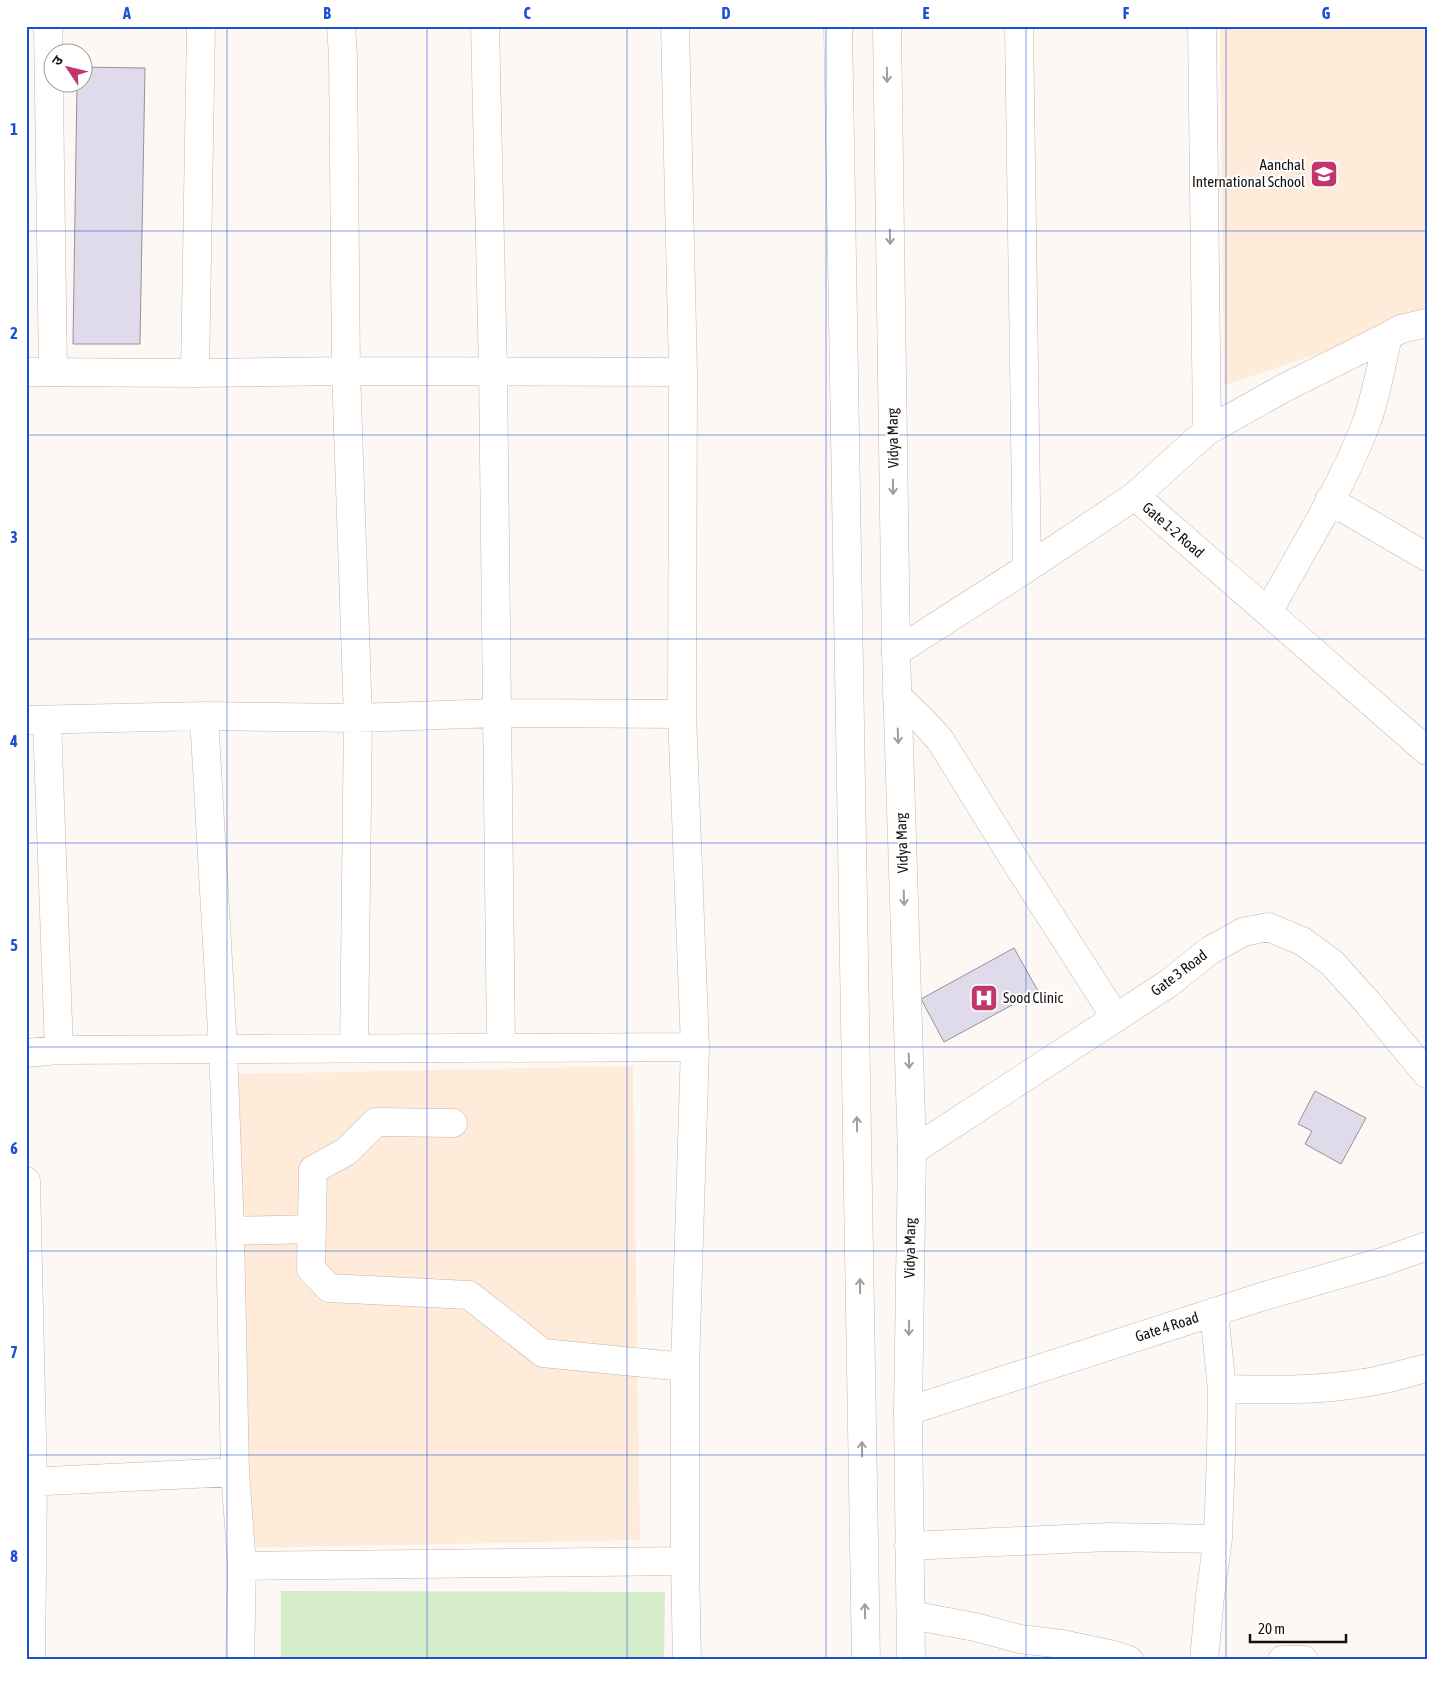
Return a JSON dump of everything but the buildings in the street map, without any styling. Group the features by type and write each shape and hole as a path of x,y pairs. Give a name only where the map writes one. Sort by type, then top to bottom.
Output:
{"street":[{"path":"48,26 40,372 195,373 346,370 683,372"},
{"path":"195,373 201,26"},
{"path":"341,26 343,56 346,370 358,718 354,1048"},
{"path":"485,26 493,371 501,1047"},
{"path":"675,26 683,372 682,714 695,1047 685,1367 684,1561 687,1660"},
{"path":"838,26 866,1660"},
{"name":"Vidya Marg","path":"887,26 896,652 912,1151 908,1410 911,1660"},
{"path":"1020,26 1027,568"},
{"path":"1202,26 1207,431"},
{"path":"1135,496 1207,431 1284,388 1401,329 1427,323"},
{"path":"1268,612 1329,500 1365,428 1388,336"},
{"name":"Gate 1-2 Road","path":"896,652 1135,496 1427,751"},
{"path":"1329,500 1427,557"},
{"path":"897,696 940,740 1116,1018"},
{"path":"59,1050 37,720 204,716 358,718 496,713 682,714"},
{"path":"204,716 223,1048 230,1231 235,1472 242,1566 240,1660"},
{"name":"Gate 3 Road","path":"912,1151 1170,983 1209,951 1243,932 1268,927 1302,941 1332,963 1427,1074"},
{"path":"26,1053 59,1050 223,1048 695,1047"},
{"path":"453,1123 376,1122 347,1151 313,1170 311,1269 329,1288 469,1295 543,1353 685,1367"},
{"path":"26,1181 31,1660"},
{"path":"230,1231 311,1230"},
{"name":"Gate 4 Road","path":"908,1410 1214,1312 1382,1262 1427,1246"},
{"path":"1204,1660 1218,1539 1222,1389 1214,1312"},
{"path":"1222,1389 1290,1390 1322,1388 1364,1383 1427,1368"},
{"path":"30,1482 235,1472"},
{"path":"910,1546 1109,1537 1218,1539"},
{"path":"242,1566 684,1561"},
{"path":"911,1616 975,1627 1020,1639 1062,1644 1129,1660"},
{"path":"1282,1660 1304,1660"}],"shaded area":[{"name":"Aanchal International School","path":"1220,26 1427,26 1427,323 1408,324 1224,385"},
{"path":"633,1066 640,1540 245,1548 238,1074"}],"green space":[{"path":"281,1591 665,1592 664,1660 281,1660"}],"place":[{"name":"Aanchal International School","path":"1324,174"},
{"name":"Sood Clinic","path":"984,998"}]}
